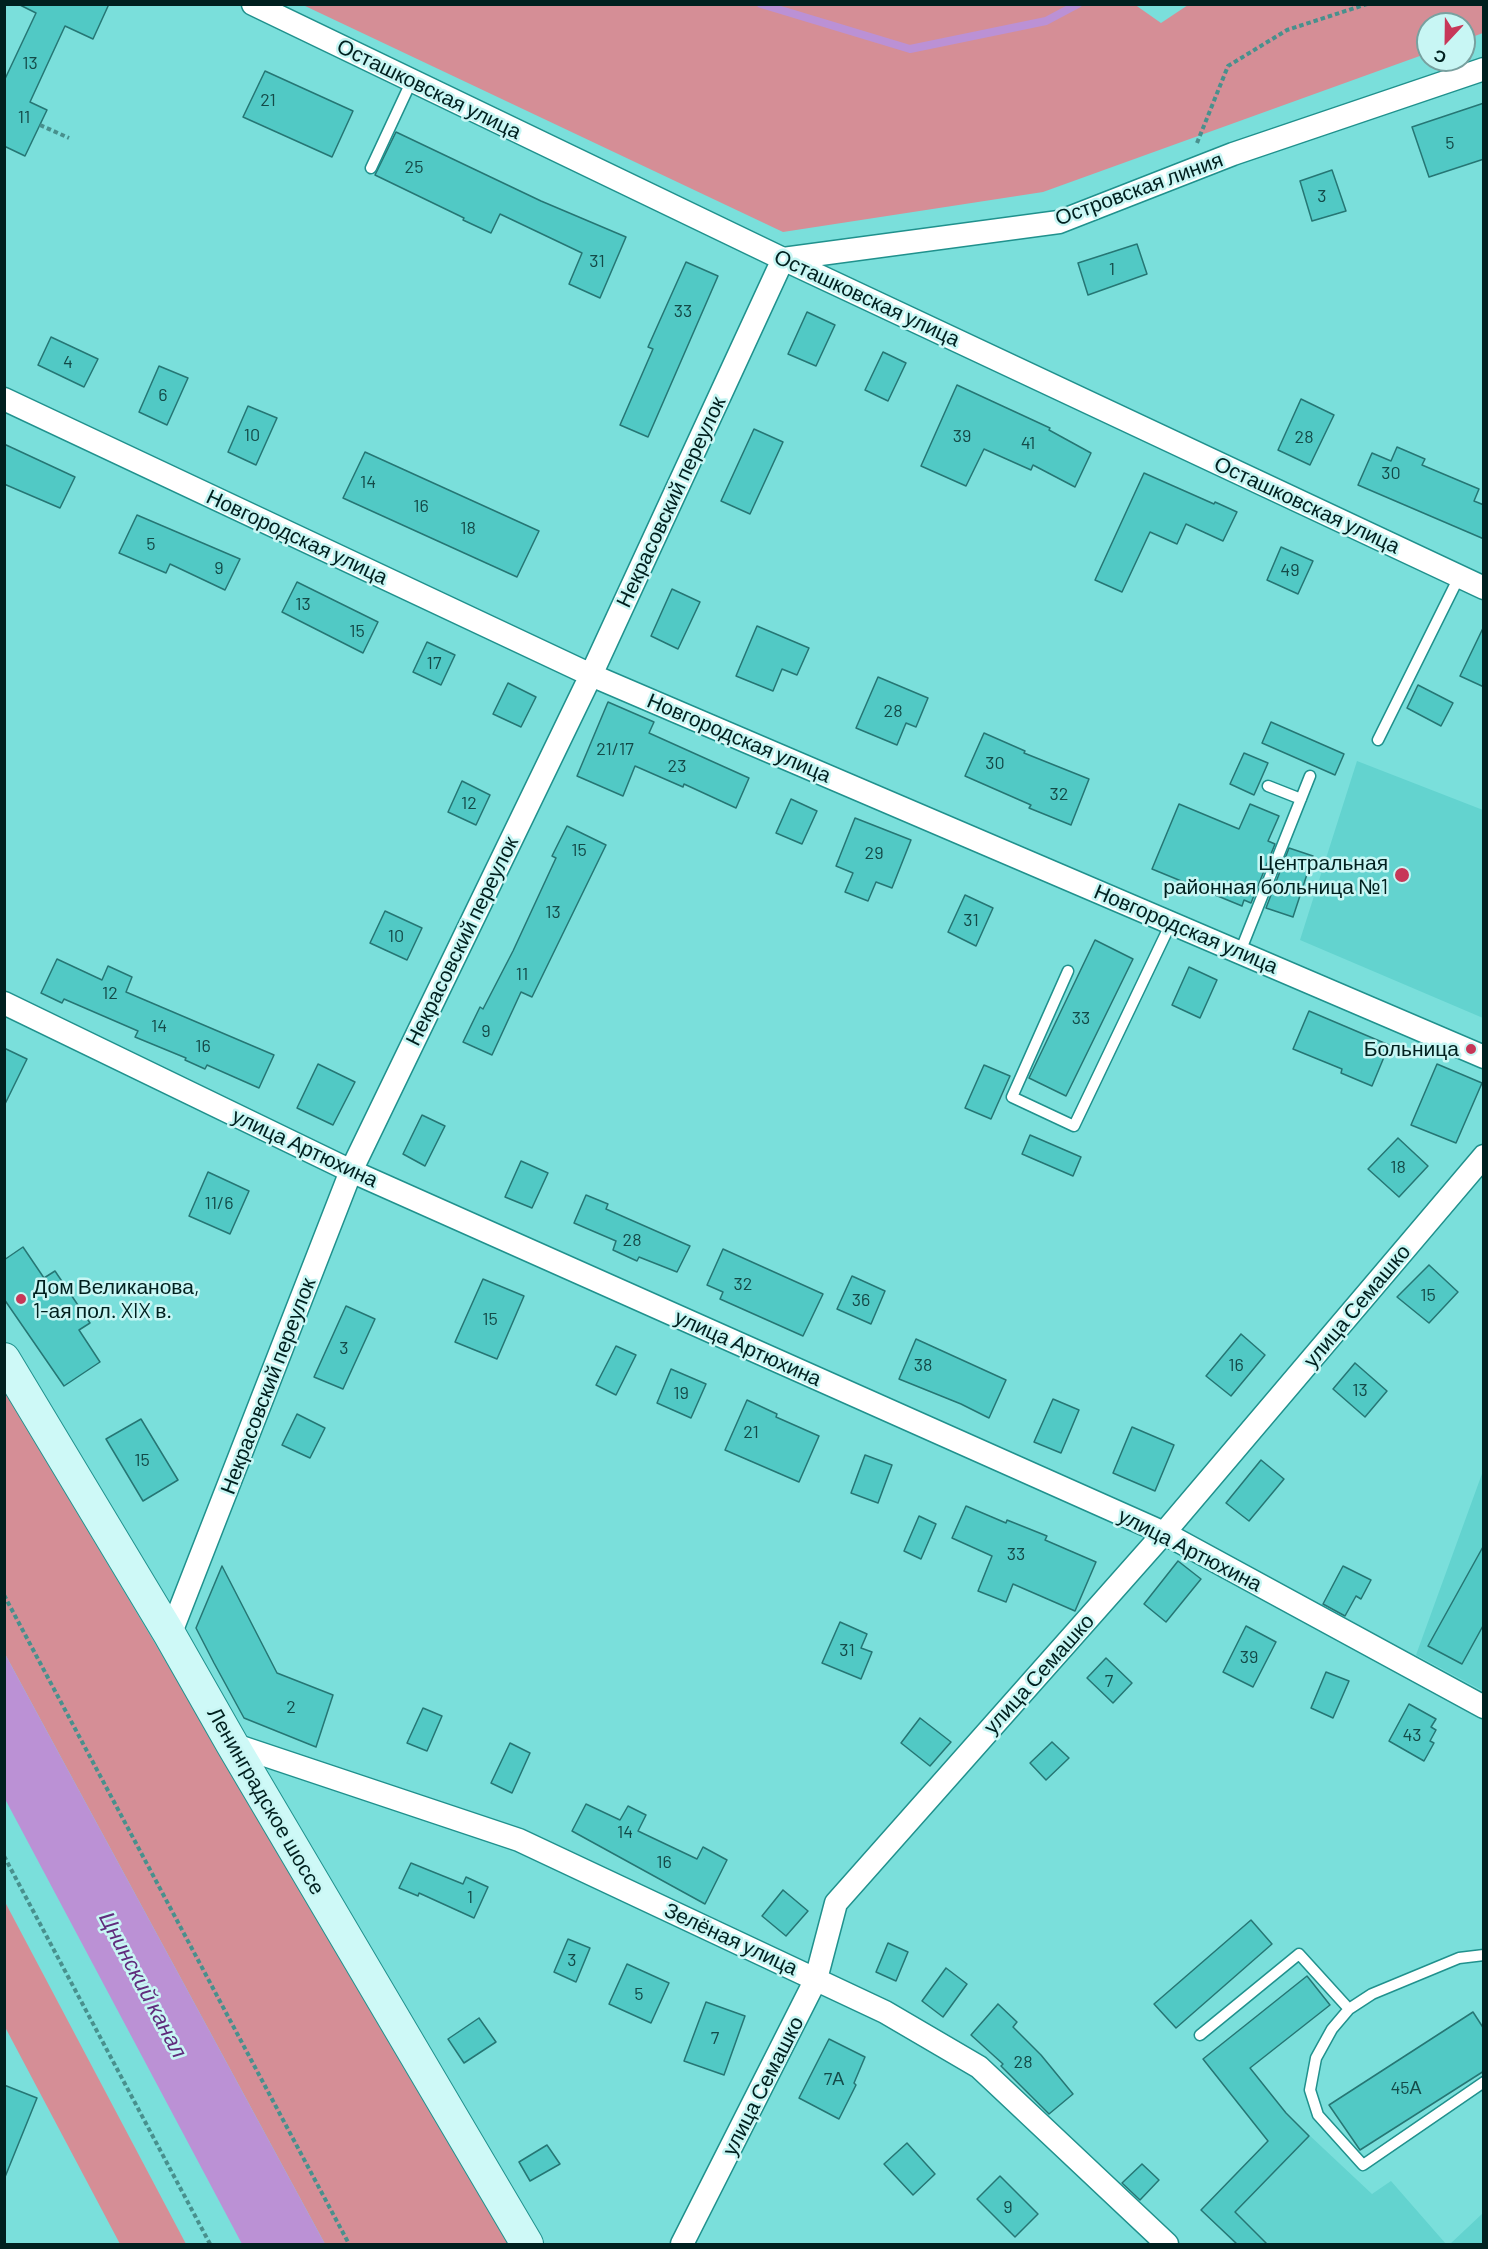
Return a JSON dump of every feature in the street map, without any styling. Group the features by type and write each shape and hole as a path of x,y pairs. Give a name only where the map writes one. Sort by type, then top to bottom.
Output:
{"street":[{"name":"Осташковская улица","path":"253,4 783,259 1484,588"},
{"name":"Островская линия","path":"783,259 1059,222 1233,154 1484,69"},
{"name":"Некрасовский переулок","path":"170,1635 351,1171 591,675 783,259"},
{"name":"Новгородская улица","path":"4,399 591,675 1484,1057"},
{"name":"улица Артюхина","path":"4,1003 351,1171 1164,1533 1484,1707"},
{"name":"улица Семашко","path":"682,2244 816,1979 836,1903 1164,1533 1484,1156"},
{"name":"Ленинградское шоссе","path":"4,1359 170,1635 527,2244"},
{"name":"Зелёная улица","path":"232,1744 519,1840 885,2012 979,2067 1167,2244"}],"lane":[{"path":"371,168 412,81"},
{"path":"1378,740 1460,577"},
{"path":"1240,952 1310,776"},
{"path":"1268,786 1301,799"},
{"path":"1068,971 1012,1097 1074,1126 1171,923"},
{"path":"1200,2035 1299,1954 1349,2009"},
{"path":"1484,1955 1459,1958 1372,1994 1349,2009 1332,2029 1316,2058 1310,2090 1318,2115 1363,2165 1484,2082"}],"path":[{"path":"1187,172 1228,66 1287,30 1367,4"},
{"path":"39,125 69,138"},
{"path":"4,1595 349,2244"},
{"path":"4,1856 210,2244"}],"shaded area":[{"path":"1134,4 1161,23 1188,5 1483,5 1483,33 1476,36 1476,12 1416,12 1416,57 1043,192 783,232 303,5"},
{"name":"Центральная районная больница №1","path":"1357,761 1483,810 1483,1018 1300,940"},
{"path":"4,1390 513,2244 325,2244 5,1654"},
{"path":"1483,1471 1483,1691 1416,1655"},
{"path":"4,1902 186,2244 120,2244 5,2027"},
{"path":"1291,2118 1372,2194 1391,2181 1446,2244 1235,2244 1201,2210"},
{"path":"1483,2213 1483,2244 1450,2244"}],"water":[{"name":"Цнинский канал","path":"5,1654 325,2244 242,2244 5,1799"}],"building":[{"path":"18,4 109,4 93,39 65,26 30,102 47,110 25,156 4,146 4,81 36,13"},
{"path":"265,71 353,111 332,157 243,117"},
{"path":"1484,103 1484,159 1429,177 1412,127"},
{"path":"396,132 541,201 626,237 600,298 569,284 582,253 500,214 491,233 375,175"},
{"path":"1332,170 1346,211 1312,221 1300,181"},
{"path":"1137,244 1147,274 1088,295 1078,263"},
{"path":"686,262 718,276 648,437 620,425 653,349 648,347"},
{"path":"807,312 835,325 816,366 788,354"},
{"path":"51,337 98,359 84,387 38,365"},
{"path":"883,352 906,363 888,401 865,390"},
{"path":"159,366 188,378 167,425 139,412"},
{"path":"957,385 1050,428 1049,430 1091,453 1075,487 1033,465 1031,470 984,449 966,486 921,466"},
{"path":"1301,399 1334,415 1310,465 1278,450"},
{"path":"248,406 277,418 256,465 228,452"},
{"path":"754,429 783,442 750,514 721,501"},
{"path":"4,444 75,477 60,508 4,484"},
{"path":"1397,447 1425,459 1422,465 1479,489 1474,501 1484,505 1484,539 1358,485 1372,453 1391,461"},
{"path":"365,452 539,531 517,577 343,498"},
{"path":"1144,473 1237,512 1223,541 1186,524 1177,544 1150,532 1122,592 1095,580"},
{"path":"137,515 240,559 225,590 170,564 166,573 119,553"},
{"path":"1281,547 1313,561 1298,594 1267,580"},
{"path":"297,582 378,622 363,653 282,612"},
{"path":"672,589 700,602 678,649 651,636"},
{"path":"757,626 809,648 797,675 782,669 773,691 736,676"},
{"path":"1484,626 1484,687 1460,676"},
{"path":"427,642 455,655 441,685 413,672"},
{"path":"878,677 928,698 916,727 906,723 897,745 856,728"},
{"path":"508,683 536,697 521,727 493,714"},
{"path":"1418,685 1453,703 1441,726 1407,708"},
{"path":"608,702 654,722 649,733 749,778 736,808 684,784 683,787 635,766 623,796 577,776"},
{"path":"1271,722 1344,754 1335,775 1262,743"},
{"path":"984,733 1025,751 1024,753 1089,779 1071,825 1029,808 1031,805 965,776"},
{"path":"1244,753 1268,763 1254,795 1230,784"},
{"path":"462,781 490,795 476,825 448,812"},
{"path":"791,799 817,811 802,844 776,833"},
{"path":"1179,804 1239,829 1250,804 1279,816 1268,841 1275,844 1251,903 1244,900 1242,906 1152,869"},
{"path":"855,818 911,840 892,888 876,882 868,901 845,892 853,873 836,866"},
{"path":"567,826 606,845 532,997 521,992 492,1055 463,1042 480,1007 483,1009 513,951 556,858 552,856"},
{"path":"1289,848 1313,856 1293,917 1266,908"},
{"path":"965,895 993,908 976,946 948,932"},
{"path":"385,911 422,928 407,960 370,943"},
{"path":"1095,940 1133,959 1066,1096 1029,1078"},
{"path":"57,959 102,980 108,966 132,977 126,992 274,1055 259,1088 207,1065 205,1069 185,1060 186,1058 135,1037 138,1031 64,999 62,1003 41,993"},
{"path":"1189,967 1217,980 1200,1018 1172,1005"},
{"path":"1309,1011 1389,1045 1372,1086 1341,1073 1342,1069 1293,1049"},
{"path":"4,1048 27,1059 4,1106"},
{"path":"318,1064 355,1082 333,1125 297,1108"},
{"path":"1437,1064 1482,1083 1456,1143 1411,1125"},
{"path":"984,1065 1010,1076 991,1119 965,1108"},
{"path":"422,1115 445,1126 425,1166 403,1154"},
{"path":"1030,1135 1081,1157 1073,1176 1022,1154"},
{"path":"1398,1138 1428,1166 1399,1197 1368,1169"},
{"path":"521,1161 548,1173 532,1208 505,1197"},
{"path":"208,1172 249,1191 230,1234 189,1216"},
{"path":"586,1195 608,1204 606,1209 690,1246 677,1272 639,1257 637,1261 613,1250 616,1241 574,1223"},
{"path":"23,1247 44,1278 55,1271 90,1323 79,1330 100,1362 64,1386 4,1299 4,1260"},
{"path":"723,1249 823,1294 803,1336 720,1299 723,1292 707,1285"},
{"path":"1429,1265 1458,1292 1429,1323 1397,1297"},
{"path":"852,1276 885,1291 871,1324 837,1309"},
{"path":"483,1279 524,1296 497,1359 455,1342"},
{"path":"346,1306 375,1319 343,1389 314,1377"},
{"path":"1241,1334 1265,1355 1231,1396 1206,1376"},
{"path":"916,1339 1006,1380 989,1418 899,1379"},
{"path":"616,1346 636,1355 616,1395 596,1385"},
{"path":"1355,1363 1387,1391 1365,1417 1333,1389"},
{"path":"671,1369 706,1384 691,1418 657,1403"},
{"path":"1053,1399 1079,1410 1061,1453 1034,1442"},
{"path":"747,1400 777,1414 776,1417 819,1436 799,1482 725,1450"},
{"path":"297,1414 325,1428 310,1458 282,1445"},
{"path":"141,1419 178,1480 143,1501 106,1439"},
{"path":"1132,1427 1174,1445 1155,1491 1113,1473"},
{"path":"865,1455 892,1465 878,1503 851,1493"},
{"path":"1261,1460 1284,1479 1249,1521 1226,1503"},
{"path":"966,1506 1006,1523 1007,1520 1047,1536 1045,1540 1096,1562 1075,1611 1013,1584 1006,1602 978,1591 992,1556 952,1538"},
{"path":"919,1516 936,1524 921,1559 904,1551"},
{"path":"1484,1545 1484,1624 1462,1664 1428,1646"},
{"path":"1178,1561 1201,1579 1166,1622 1144,1604"},
{"path":"222,1566 277,1673 333,1695 316,1747 244,1718 214,1663 196,1628"},
{"path":"1343,1566 1371,1580 1361,1599 1356,1596 1345,1616 1323,1604"},
{"path":"840,1622 867,1634 861,1648 872,1652 861,1679 822,1663"},
{"path":"1246,1626 1276,1642 1253,1687 1223,1672"},
{"path":"1106,1658 1132,1683 1113,1703 1087,1678"},
{"path":"1326,1672 1349,1681 1333,1718 1311,1708"},
{"path":"1409,1704 1436,1719 1431,1727 1436,1730 1430,1741 1434,1743 1424,1761 1389,1741"},
{"path":"423,1708 442,1716 427,1751 407,1743"},
{"path":"920,1718 951,1742 930,1766 901,1743"},
{"path":"1052,1742 1069,1758 1046,1780 1030,1763"},
{"path":"510,1743 530,1753 512,1793 491,1783"},
{"path":"586,1804 620,1820 628,1806 646,1815 638,1831 697,1859 703,1847 727,1860 705,1904 572,1831"},
{"path":"411,1863 463,1884 466,1877 488,1887 474,1918 419,1893 418,1896 399,1888"},
{"path":"783,1890 808,1911 786,1936 762,1916"},
{"path":"1251,1920 1272,1944 1176,2028 1154,2004"},
{"path":"568,1939 590,1948 576,1982 554,1972"},
{"path":"888,1943 908,1952 896,1981 876,1972"},
{"path":"627,1964 669,1983 651,2023 609,2004"},
{"path":"946,1968 967,1984 943,2017 922,2001"},
{"path":"1307,1976 1330,2005 1250,2068 1286,2113 1309,2136 1235,2212 1267,2244 1237,2244 1201,2210 1268,2141 1203,2059"},
{"path":"706,2002 745,2016 724,2075 684,2061"},
{"path":"998,2004 1017,2022 1013,2027 1041,2055 1073,2094 1049,2114 1001,2066 1003,2064 971,2035"},
{"path":"1473,2012 1484,2029 1484,2071 1360,2150 1329,2105"},
{"path":"479,2018 496,2042 464,2063 448,2039"},
{"path":"829,2039 865,2057 854,2083 856,2085 839,2119 799,2098"},
{"path":"4,2085 37,2098 5,2177 4,2177"},
{"path":"907,2143 935,2174 913,2195 884,2164"},
{"path":"547,2145 560,2164 530,2181 519,2162"},
{"path":"1142,2164 1159,2180 1140,2200 1122,2183"},
{"path":"1000,2176 1038,2214 1015,2237 977,2199"}],"waterway":[{"path":"761,4 910,49 1046,21 1078,4"}],"place":[{"name":"Центральная районная больница №1","path":"1402,875"},
{"name":"Больница","path":"1471,1049"},
{"name":"Дом Великанова, 1-ая пол. XIX в.","path":"21,1299"}]}
